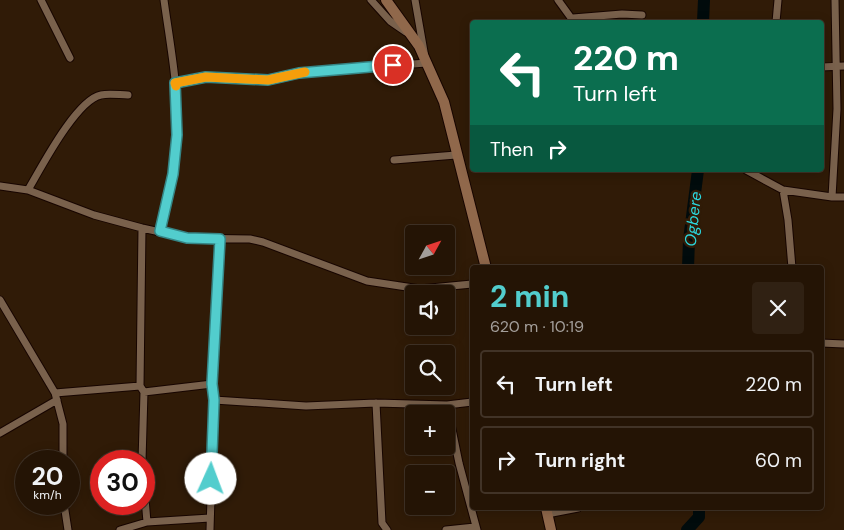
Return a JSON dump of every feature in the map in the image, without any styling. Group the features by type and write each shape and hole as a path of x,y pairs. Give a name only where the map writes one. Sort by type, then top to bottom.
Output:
{"main road":[{"path":"386,0 414,39 444,102 485,265"},
{"path":"546,511 552,530"}],"street":[{"path":"42,0 70,58"},
{"path":"160,231 173,174 177,135 175,83 164,0"},
{"path":"371,0 390,21 414,39"},
{"path":"175,83 206,77 268,80 299,73 426,62 415,0"},
{"path":"558,0 574,20 622,14 642,15"},
{"path":"776,20 778,0"},
{"path":"832,197 840,67 835,0"},
{"path":"824,67 840,67"},
{"path":"28,190 55,143 90,100 101,95 128,95"},
{"path":"394,160 456,155"},
{"path":"750,172 783,190 844,197"},
{"path":"0,186 28,190 94,215 187,238 250,239 263,242 367,280 407,288 440,288 470,284"},
{"path":"783,190 792,265"},
{"path":"142,228 142,450"},
{"path":"210,530 214,400 212,384 220,239"},
{"path":"0,301 56,396 63,424 64,450"},
{"path":"824,343 844,344"},
{"path":"0,432 56,396 212,384"},
{"path":"214,400 306,406 470,402"},
{"path":"376,403 382,524 387,530"},
{"path":"447,404 470,505"},
{"path":"446,530 476,528 471,510"},
{"path":"66,515 68,530"},
{"path":"146,515 147,522"},
{"path":"120,530 147,522 210,518"}],"waterway":[{"name":"Ogbere","path":"703,20 704,0"},
{"name":"Ogbere","path":"688,265 689,240 698,172"},
{"name":"Ogbere","path":"687,530 699,517 699,510"}],"slow traffic":[{"path":"176,86 175,83 194,78 268,80 305,72"}],"route":[{"path":"211,479 214,400 212,384 220,239 187,238 160,231 173,174 177,135 178,115 175,83 206,77 268,80 299,73 393,65"}]}
